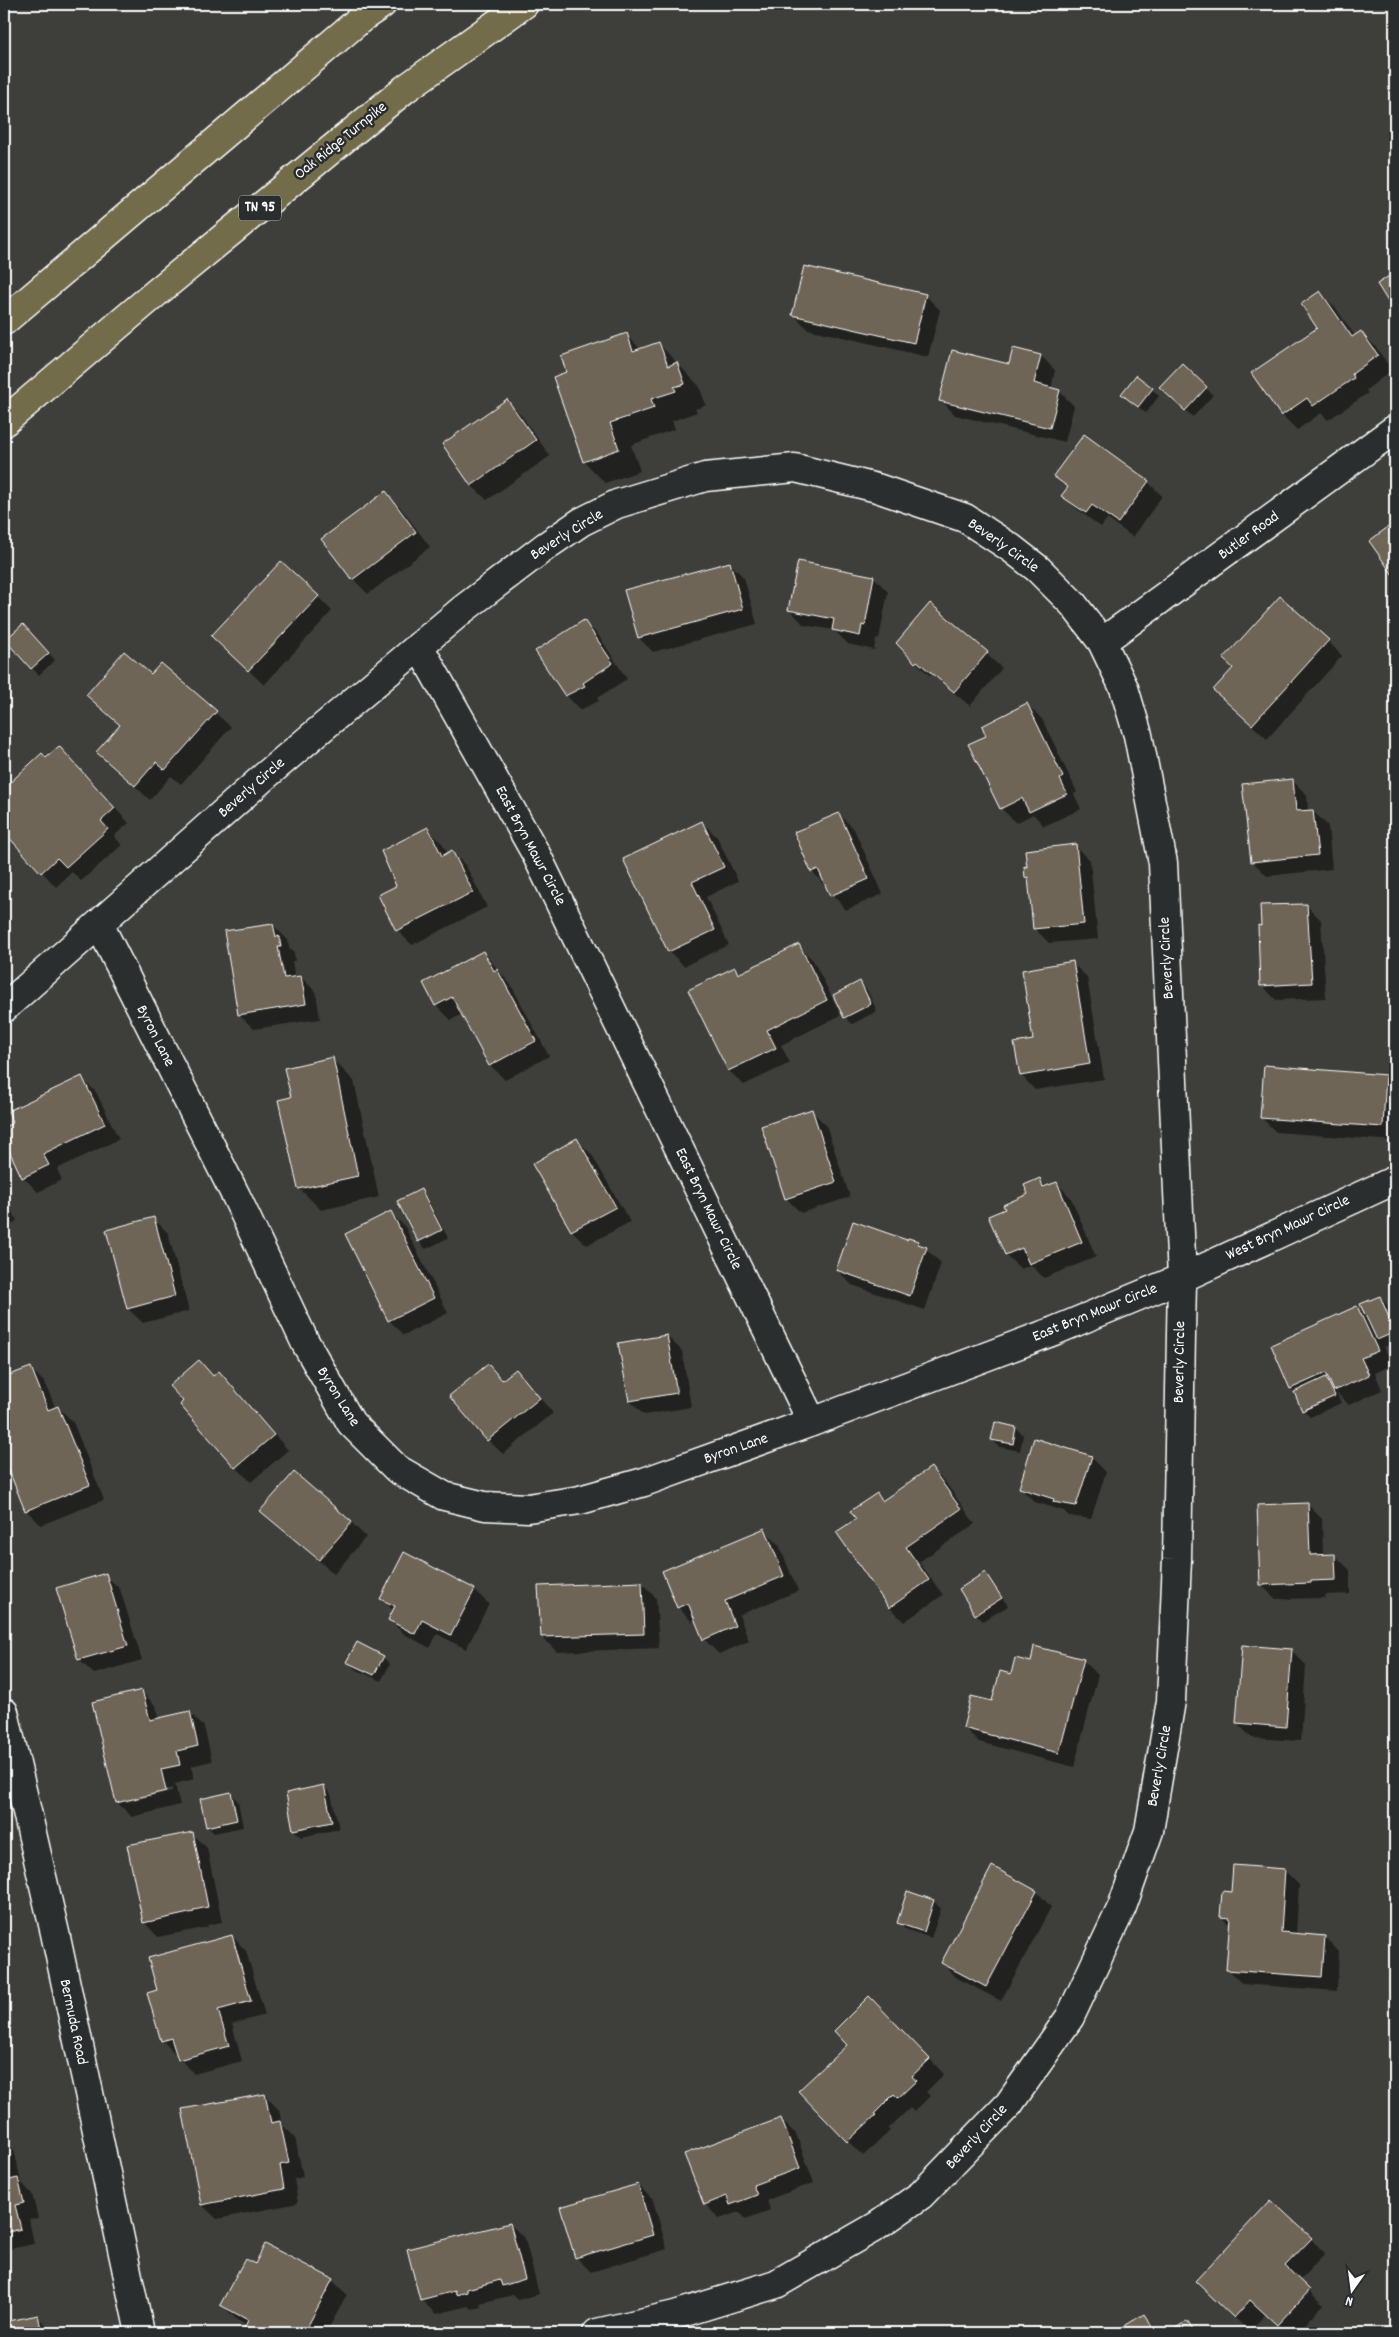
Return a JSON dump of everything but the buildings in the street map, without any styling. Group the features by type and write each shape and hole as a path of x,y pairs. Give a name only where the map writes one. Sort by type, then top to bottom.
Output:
{"highway":[{"path":"4,321 364,16 382,4"},
{"name":"Oak Ridge Turnpike","path":"4,422 156,293 405,89 524,4"}],"street":[{"name":"Butler Road","path":"1102,642 1395,429"},
{"name":"Beverly Circle","path":"4,1008 264,776 419,646 546,546 580,522 617,504 705,477 794,468 877,488 965,518 1011,548 1038,569 1073,604 1102,642 1124,688 1138,735 1163,863 1182,1278 1177,1559 1171,1701 1149,1831 1122,1907 1070,2017 1009,2104 933,2184 878,2226 776,2284 675,2315 598,2333"},
{"name":"East Bryn Mawr Circle","path":"419,646 536,854 812,1422 1050,1332 1182,1278"},
{"name":"Byron Lane","path":"99,924 236,1196 305,1342 351,1423 397,1468 444,1496 485,1506 528,1508 580,1500 644,1482 812,1422"},
{"name":"West Bryn Mawr Circle","path":"1182,1278 1315,1215 1395,1180"},
{"name":"Bermuda Road","path":"4,1712 11,1774 55,1932 140,2333"}]}
